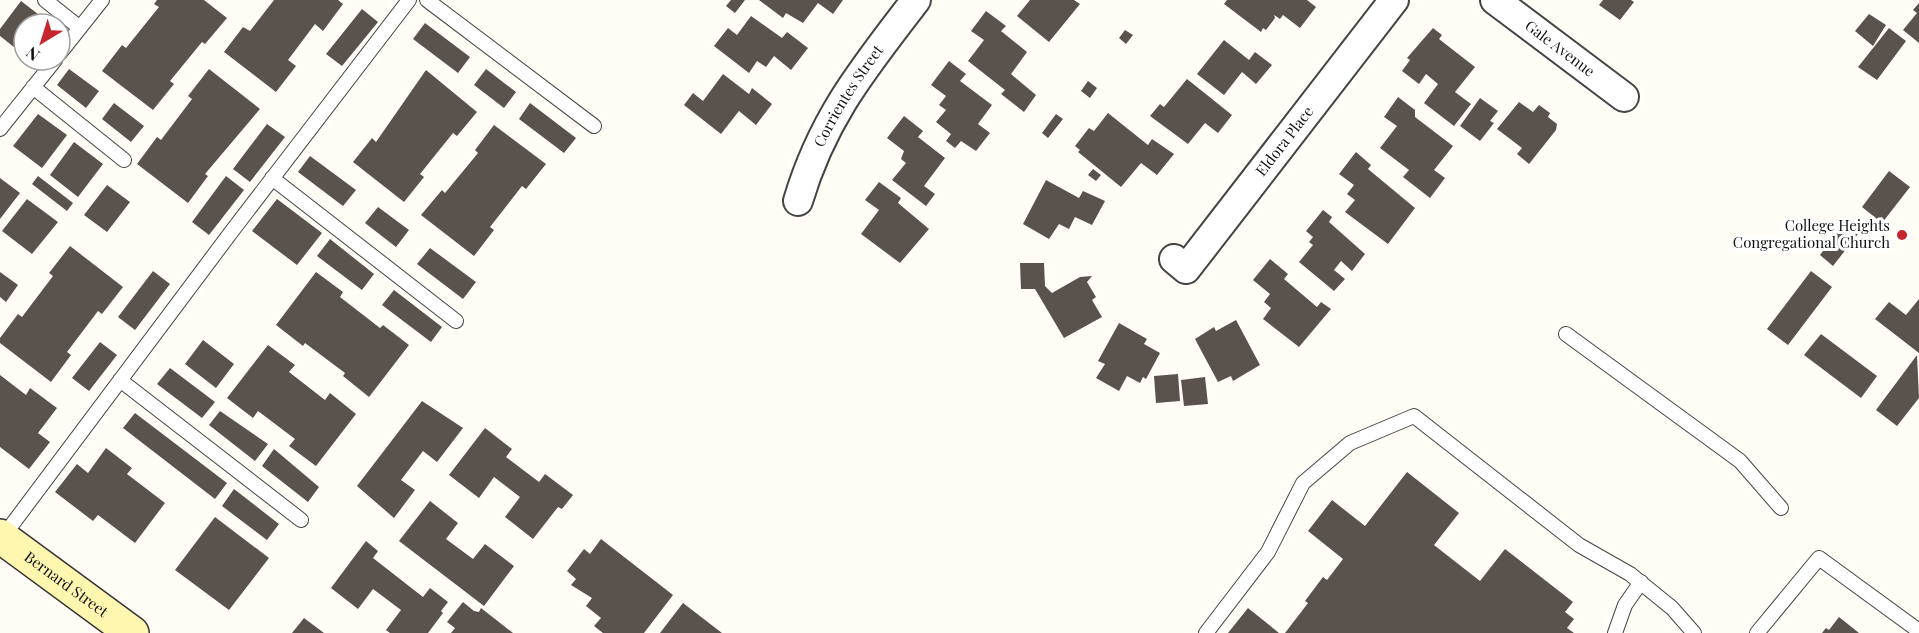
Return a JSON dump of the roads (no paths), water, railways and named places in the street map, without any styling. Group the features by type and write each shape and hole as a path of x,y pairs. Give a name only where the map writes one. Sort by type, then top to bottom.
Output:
{"street":[{"name":"Corrientes Street","path":"798,201 823,133 849,88 916,0"},
{"name":"Eldora Place","path":"1174,260 1186,269 1394,0"},
{"name":"Gale Avenue","path":"1495,0 1624,97"},
{"name":"Bernard Street","path":"1,537 132,633"}],"lane":[{"path":"45,0 80,28"},
{"path":"72,38 102,0"},
{"path":"1,537 409,0"},
{"path":"428,0 594,126"},
{"path":"0,129 45,72"},
{"path":"33,87 124,160"},
{"path":"272,178 456,321"},
{"path":"1566,334 1740,461 1781,507"},
{"path":"120,380 301,520"},
{"path":"1206,633 1268,552 1303,483 1350,443 1414,416 1579,545 1641,582 1672,608 1694,633"},
{"path":"1757,633 1818,558 1919,631"},
{"path":"1615,633 1625,605 1641,582"}],"place":[{"name":"College Heights Congregational Church","path":"1902,235"}]}
